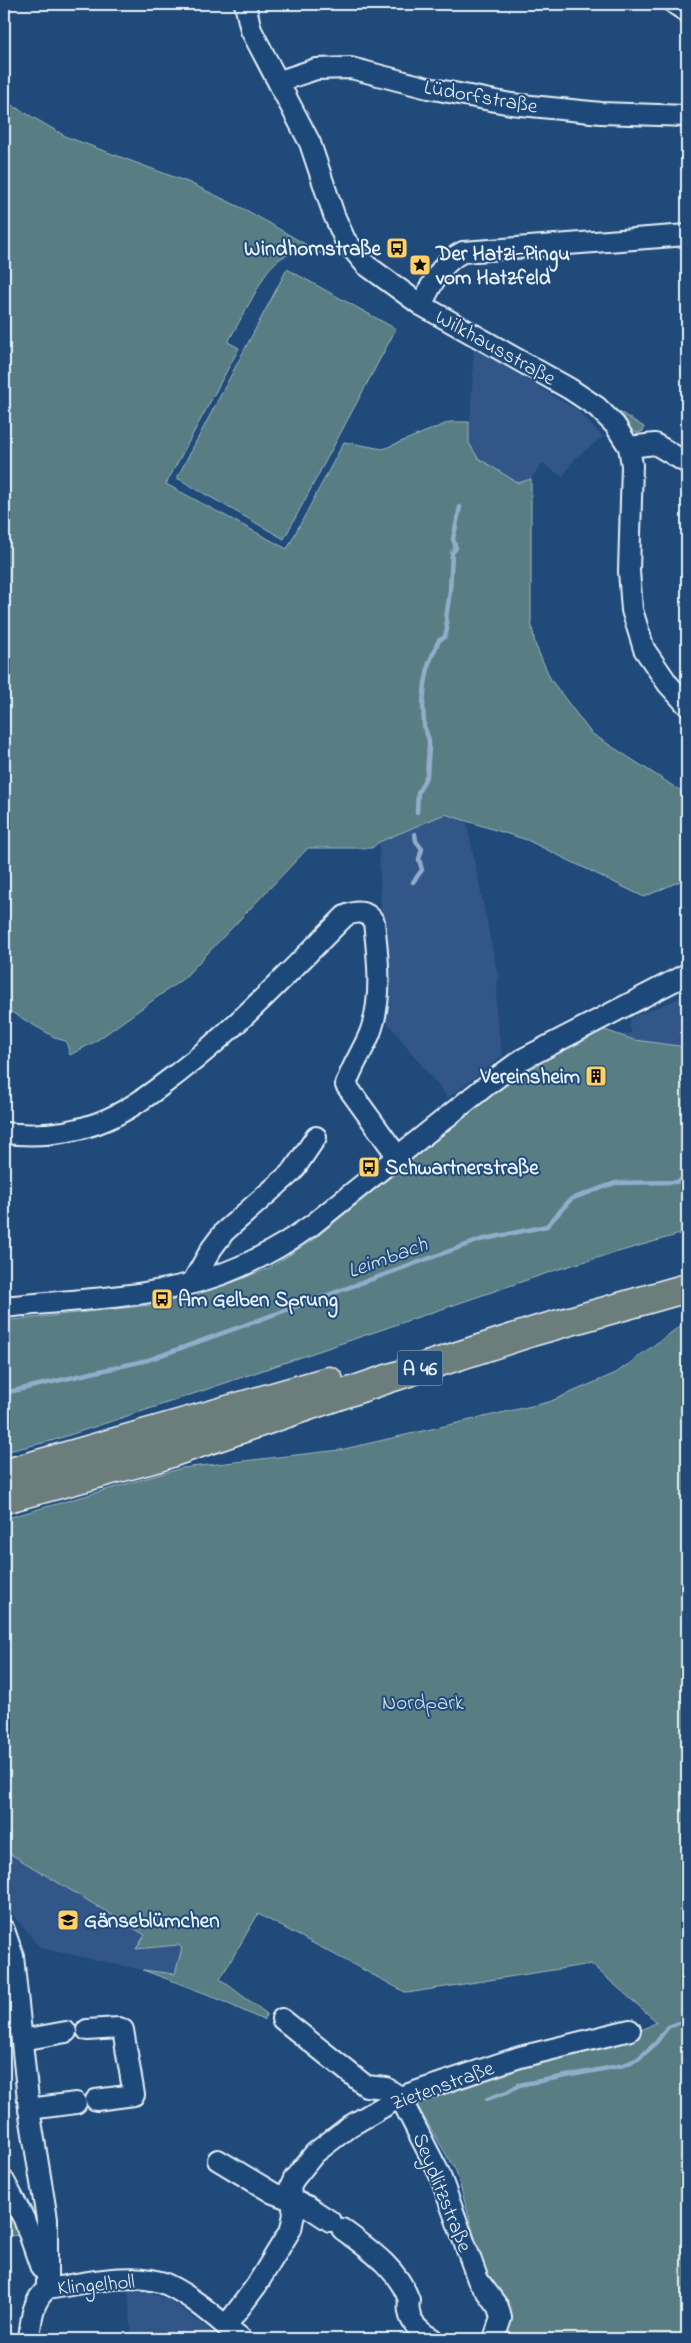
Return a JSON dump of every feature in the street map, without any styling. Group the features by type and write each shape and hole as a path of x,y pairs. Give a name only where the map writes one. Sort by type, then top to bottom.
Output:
{"highway":[{"name":"A 46","path":"4,1474 452,1346 595,1299 687,1274"},
{"name":"A 46","path":"4,1499 156,1458 470,1352 687,1288"}],"street":[{"name":"Wilkhausstraße","path":"245,4 251,30 280,81 310,142 334,215 345,240 366,265 422,305 570,389 615,424 630,446"},
{"path":"675,4 687,12"},
{"name":"Lüdorfstraße","path":"280,81 316,69 351,68 428,88 511,104 601,113 687,116"},
{"path":"422,305 442,267 450,258 463,252 687,235"},
{"path":"687,463 655,444 630,446 632,465 629,571 632,610 644,649 668,684 687,704"},
{"path":"4,1133 38,1134 77,1129 96,1124 134,1106 233,1028 345,916 361,912 371,917 374,922 377,978 376,1011 370,1031 346,1085 398,1156"},
{"path":"4,1307 141,1293 192,1283 221,1274 285,1244 312,1226 521,1060 687,974"},
{"path":"192,1283 212,1248 224,1232 293,1171 316,1137"},
{"path":"4,1930 13,1956 29,2109 47,2219 47,2289"},
{"path":"282,2018 366,2086 386,2088 400,2096"},
{"path":"87,2030 119,2028 123,2030 134,2095 96,2100"},
{"name":"Zietenstraße","path":"226,2326 256,2286 291,2229 294,2214 290,2188 294,2179 315,2153 350,2126 400,2096 520,2057 630,2030"},
{"path":"22,2040 66,2032"},
{"name":"Seydlitzstraße","path":"400,2096 439,2173 478,2280 498,2307 501,2318 496,2338"},
{"path":"29,2109 76,2103"},
{"path":"218,2160 273,2193 307,2206 377,2256 395,2276 409,2300 407,2311 411,2320 417,2328 433,2339"},
{"path":"4,2181 24,2219 47,2289"},
{"name":"Klingelholl","path":"29,2339 31,2317 36,2303 39,2296 47,2289 138,2278 167,2285 242,2339"}],"shaded area":[{"path":"474,347 578,411 603,437 575,458 563,477 542,463 531,479 518,483 478,458 469,443"},
{"path":"445,813 466,820 498,976 496,1010 502,1056 448,1098 383,1017 379,842"},
{"path":"687,995 687,1047 634,1040 622,1035 632,1032 629,1025 631,1018"},
{"name":"Gänseblümchen","path":"5,1849 146,1935 137,1949 178,1945 182,1948 175,1974 143,1970 40,1948 4,1904"},
{"path":"128,2290 145,2292 168,2299 222,2339 132,2339"}],"green space":[{"path":"4,98 8,103 67,137 190,183 248,211 322,254 297,252 284,256 266,273 228,342 239,348 166,484 287,549 344,442 383,449 450,422 469,422 469,443 478,458 518,483 531,479 531,621 535,644 551,680 591,733 687,795 687,878 644,897 527,840 445,814 379,842 372,848 308,848 184,978 96,1041 70,1055 66,1041 58,1039 4,1008"},
{"path":"287,269 396,329 284,539 177,478"},
{"path":"608,405 644,427 643,431 637,433 631,431 620,421"},
{"path":"599,1028 634,1040 687,1047 687,1232 559,1269 155,1407 51,1441 4,1452 4,1321 161,1304 234,1282 269,1268 314,1239 513,1078"},
{"name":"Nordpark","path":"687,1321 687,2339 505,2339 502,2303 484,2270 456,2171 415,2102 462,2088 533,2062 615,2044 657,2022 591,1964 407,1993 258,1914 220,1979 267,2014 263,2020 207,1994 143,1970 175,1974 182,1948 178,1945 136,1949 145,1935 4,1850 4,1519 182,1468 340,1450 549,1402 616,1373"},
{"path":"4,1946 16,2019 4,2026"},
{"path":"4,2194 29,2235 4,2236"}],"waterway":[{"path":"417,812 418,793 427,775 429,747 429,740 424,726 423,703 425,684 429,663 439,640 444,638 447,630 446,618 450,591 452,553 456,548 453,539 460,507"},
{"path":"413,882 422,870 419,859 422,849 416,841 415,834"},
{"name":"Leimbach","path":"4,1393 148,1360 480,1240 547,1226 571,1199 615,1183 676,1182 687,1178"},
{"path":"487,2099 507,2092 519,2085 624,2065 638,2059 655,2044 668,2027 687,2020"}],"place":[{"name":"Windhornstraße","path":"397,248"},
{"name":"Der Hatzi-Pingu vom Hatzfeld","path":"420,265"},
{"name":"Vereinsheim","path":"596,1076"},
{"name":"Schwartnerstraße","path":"369,1167"},
{"name":"Am Gelben Sprung","path":"162,1299"},
{"name":"Gänseblümchen","path":"68,1920"}]}
